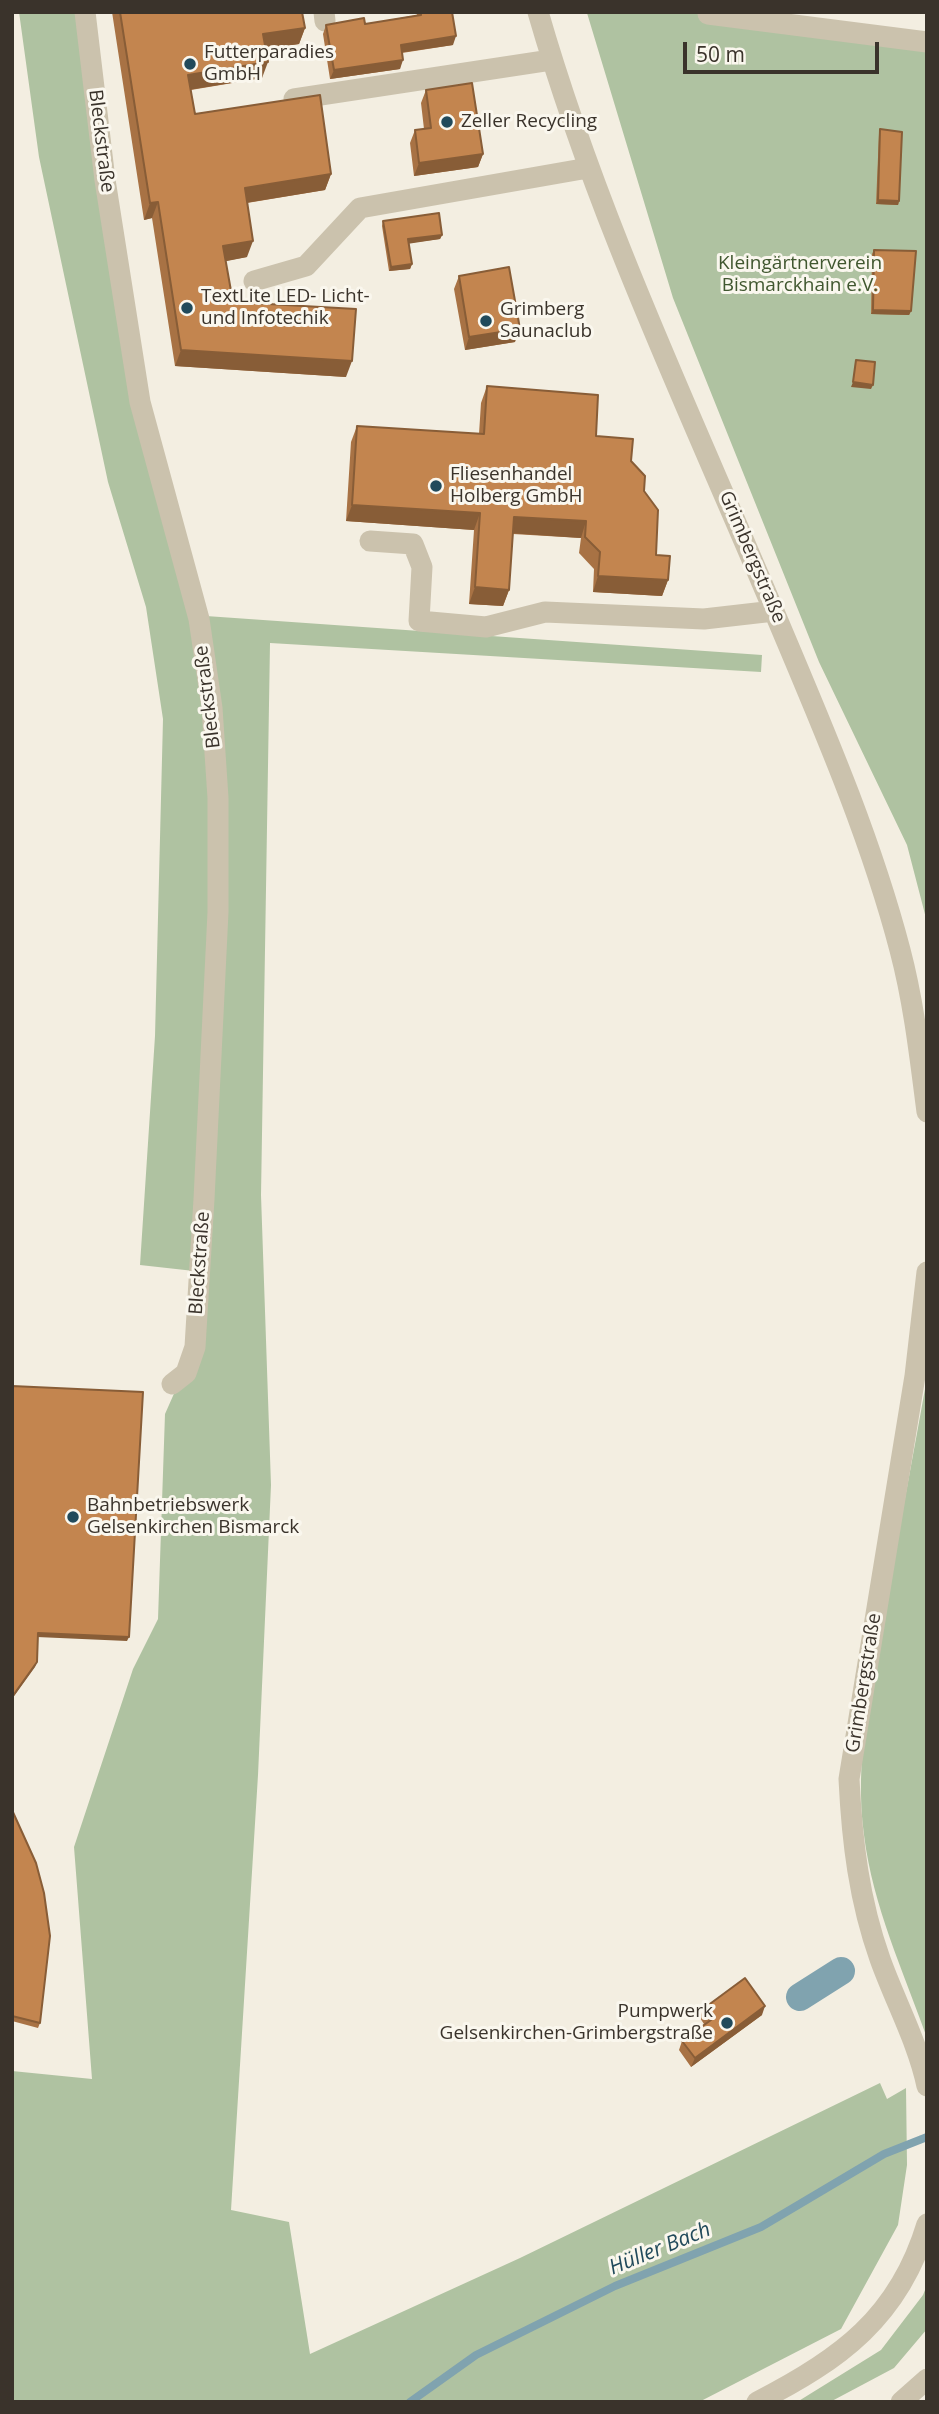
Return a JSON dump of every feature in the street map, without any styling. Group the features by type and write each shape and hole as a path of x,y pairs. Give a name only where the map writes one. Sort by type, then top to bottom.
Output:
{"street":[{"name":"Bleckstraße","path":"85,12 105,180 140,401 199,619 212,708 218,798 218,912 195,1347 186,1373 172,1384"},
{"name":"Grimbergstraße","path":"538,12 551,60 588,169 774,611 874,859 901,953 927,1112"},
{"path":"708,14 825,21 927,42"},
{"path":"267,104 551,60"},
{"path":"254,281 306,267 360,208 588,169"},
{"path":"370,541 413,544 422,567 419,621 486,627 545,612 704,619 774,611"},
{"name":"Grimbergstraße","path":"926,2083 879,1956 859,1888 851,1832 849,1779 915,1376 927,1272"},
{"path":"757,2402 820,2366 861,2336 883,2311 905,2278 927,2224"},
{"path":"901,2402 927,2379"}],"green space":[{"path":"19,12 80,12 134,399 206,616 762,655 761,672 270,643 261,1195 271,1485 258,1775 231,2210 289,2222 310,2354 520,2258 880,2083 887,2099 906,2088 907,2165 898,2225 841,2329 699,2402 12,2402 12,2071 92,2079 74,1847 133,1669 158,1619 165,1414 184,1371 194,1271 140,1265 155,1036 163,719 146,607 108,482 39,157"},
{"name":"Kleingärtnerverein Bismarckhain e.V.","path":"705,12 927,46 927,922 907,845 819,662 673,298 587,13"},
{"path":"927,1378 927,2038 874,1888 864,1835 861,1779 869,1696"},
{"path":"927,2285 927,2329 894,2368 830,2402 797,2402 881,2350 923,2295"}],"building":[{"path":"120,12 302,12 305,28 263,34 268,62 188,75 195,114 320,95 331,174 245,188 253,241 223,246 233,302 356,309 352,361 181,350 158,202 150,203"},
{"path":"421,12 452,12 456,36 401,45 403,60 334,70 326,25 364,18 365,24 421,15"},
{"name":"Zeller Recycling","path":"472,83 483,154 419,163 415,130 431,128 426,90"},
{"path":"880,129 902,132 899,201 878,200"},
{"path":"439,213 442,235 408,239 412,264 391,267 383,221"},
{"path":"874,250 916,251 911,311 873,310"},
{"name":"Grimberg Saunaclub","path":"509,267 520,329 469,337 459,276"},
{"path":"856,360 875,362 873,385 853,382"},
{"path":"487,386 598,395 596,436 633,439 631,461 645,476 644,491 658,510 656,555 670,556 668,580 598,576 600,552 585,537 586,521 514,517 509,590 475,587 480,513 352,505 357,426 484,434"},
{"name":"Bahnbetriebswerk Gelsenkirchen Bismarck","path":"12,1386 143,1392 129,1637 38,1633 37,1662 12,1697"},
{"path":"12,1810 36,1863 44,1893 50,1936 40,2023 12,2016"},
{"name":"Pumpwerk Gelsenkirchen-Grimbergstraße","path":"745,1978 765,2006 695,2058 682,2041 711,2020 703,2009"}],"waterway":[{"path":"800,1997 841,1971"},
{"name":"Hüller Bach","path":"410,2402 476,2355 615,2286 761,2227 884,2154 927,2137"}],"place":[{"name":"Futterparadies GmbH","path":"190,64"},
{"name":"Zeller Recycling","path":"447,122"},
{"name":"TextLite LED- Licht- und Infotechik","path":"187,308"},
{"name":"Grimberg Saunaclub","path":"486,321"},
{"name":"Fliesenhandel Holberg GmbH","path":"436,486"},
{"name":"Bahnbetriebswerk Gelsenkirchen Bismarck","path":"73,1517"},
{"name":"Pumpwerk Gelsenkirchen-Grimbergstraße","path":"727,2023"}]}
